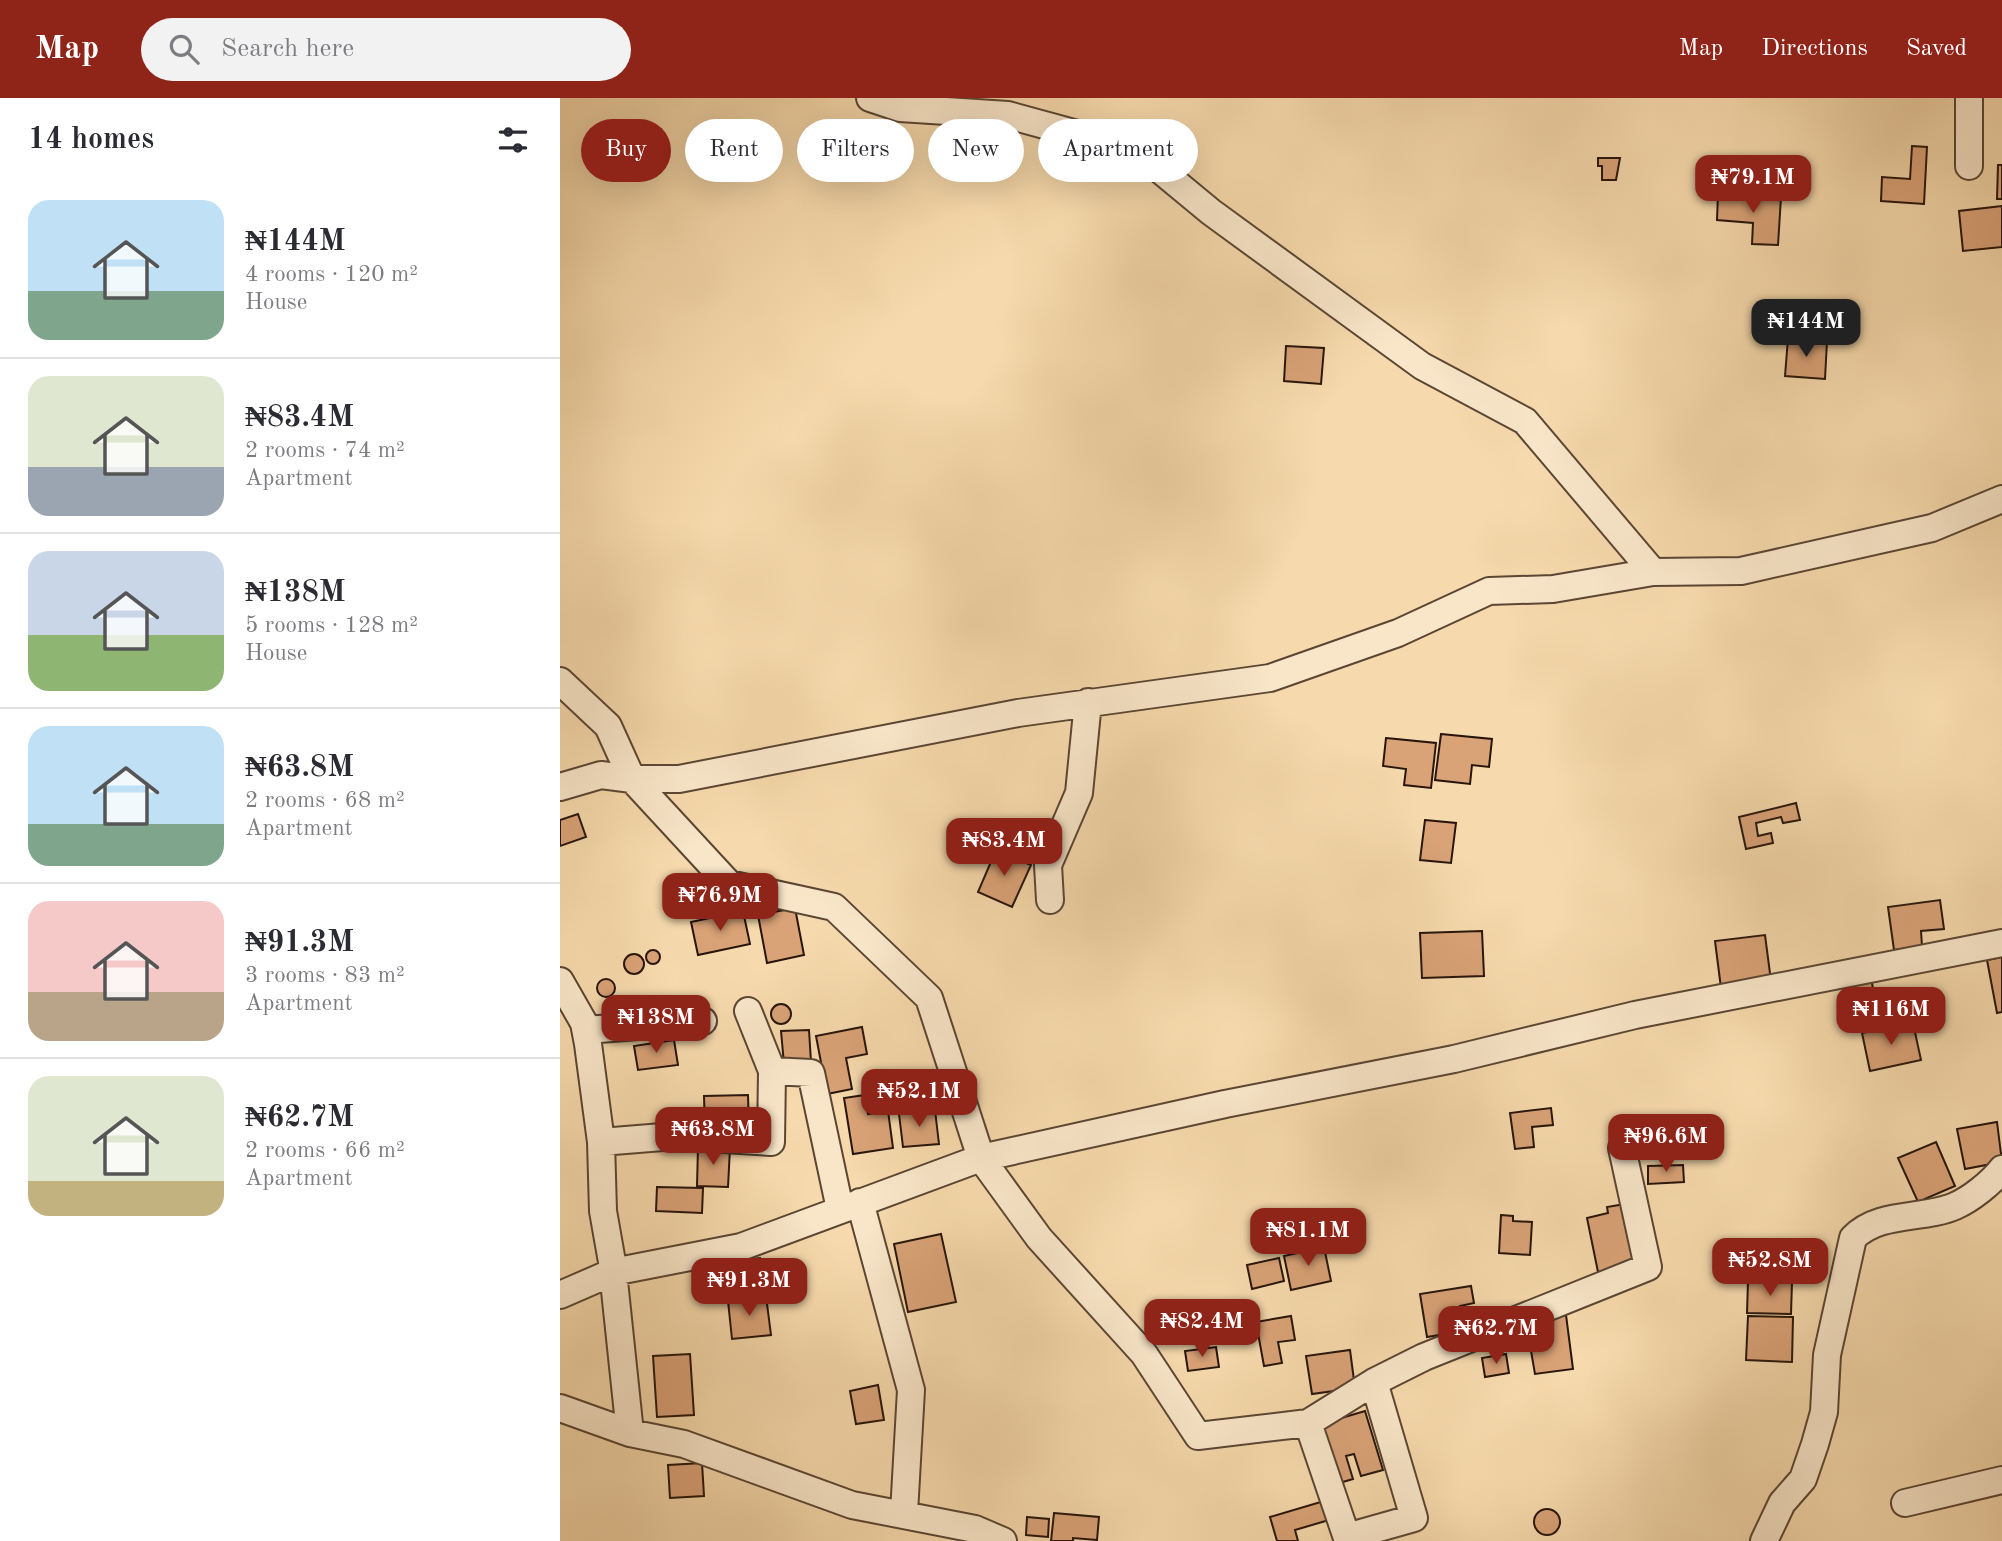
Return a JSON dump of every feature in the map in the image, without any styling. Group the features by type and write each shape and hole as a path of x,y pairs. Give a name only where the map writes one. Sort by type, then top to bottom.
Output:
{"street":[{"path":"870,98 900,108 1009,115 1136,150 1211,212 1422,366 1525,421 1653,572"},
{"path":"1969,98 1969,166"},
{"path":"560,787 601,775 632,779 679,779 1088,702 1270,678 1398,633 1489,591 1553,589 1653,572 1741,571 1932,528 2002,499"},
{"path":"560,681 608,726 632,779 729,884 834,907 929,998 981,1158 1039,1238 1144,1354 1198,1436 1308,1423 1374,1382 1424,1357 1648,1266 1622,1148"},
{"path":"1049,900 1048,865 1079,793 1088,702"},
{"path":"560,1294 613,1272 741,1247 981,1158 1225,1104 1454,1059 1636,1015 2002,943"},
{"path":"560,981 573,1001 586,1030 601,1142 603,1210 613,1272 630,1433"},
{"path":"601,1142 676,1136 771,1142 772,1071 748,1011"},
{"path":"586,1030 703,1021"},
{"path":"772,1071 811,1073 850,1205 911,1390 904,1513"},
{"path":"1764,1541 1782,1503 1803,1479 1815,1444 1824,1412 1827,1355 1853,1238 1862,1228 1902,1216 1954,1206 1994,1179 2002,1169"},
{"path":"1308,1423 1348,1539 1414,1518 1374,1382"},
{"path":"560,1408 630,1433 684,1444 852,1505 904,1513 975,1529 1003,1541"},
{"path":"1905,1503 2002,1480"}],"building":[{"path":"1912,146 1927,147 1924,204 1881,201 1882,177 1910,179"},
{"path":"1598,158 1620,158 1616,180 1602,180 1602,166 1598,166"},
{"path":"1998,165 2002,165 2002,199 1997,199"},
{"path":"1718,194 1781,197 1778,245 1752,244 1753,223 1717,220"},
{"path":"2002,206 2002,247 1963,251 1959,211"},
{"path":"1788,338 1827,341 1825,379 1785,376"},
{"path":"1286,346 1324,348 1321,384 1284,381"},
{"path":"1441,734 1492,739 1489,767 1472,765 1470,784 1435,780"},
{"path":"1386,738 1436,743 1431,788 1404,785 1406,769 1383,766"},
{"path":"1796,803 1800,820 1783,823 1781,817 1756,823 1758,836 1771,833 1773,843 1746,849 1739,817"},
{"path":"578,814 586,837 560,846 560,820"},
{"path":"1425,820 1456,823 1451,863 1420,860"},
{"path":"996,850 1031,865 1012,907 978,892"},
{"path":"1940,900 1944,929 1921,931 1922,946 1894,950 1888,907"},
{"path":"795,908 804,955 767,963 758,915"},
{"path":"743,911 750,944 698,955 691,922"},
{"path":"1482,931 1484,976 1422,978 1420,933"},
{"path":"1765,935 1771,981 1721,988 1715,941"},
{"path":"650,950 656,950 660,957 656,964 650,964 646,960 646,954"},
{"path":"634,954 641,957 644,964 641,971 634,974 627,971 624,964 627,957"},
{"path":"2002,957 2002,1012 1997,1013 1987,960"},
{"path":"1871,978 1877,1009 1908,1003 1911,1019 1862,1029 1852,983"},
{"path":"606,979 612,982 615,988 612,994 606,997 600,994 597,988 600,982"},
{"path":"781,1004 788,1007 791,1014 788,1021 781,1024 774,1021 771,1014 774,1007"},
{"path":"1913,1023 1921,1060 1870,1071 1862,1033"},
{"path":"862,1027 867,1054 846,1058 852,1089 827,1094 816,1036"},
{"path":"809,1030 811,1062 784,1064 781,1031"},
{"path":"674,1040 678,1065 638,1070 634,1046"},
{"path":"945,1071 949,1097 907,1103 903,1078"},
{"path":"748,1095 749,1131 705,1131 704,1096"},
{"path":"865,1095 868,1114 888,1111 893,1148 853,1154 844,1098"},
{"path":"1551,1108 1553,1125 1532,1127 1534,1147 1515,1149 1510,1113"},
{"path":"935,1110 939,1144 903,1147 899,1114"},
{"path":"1997,1122 2002,1162 1965,1169 1957,1129"},
{"path":"1936,1142 1955,1186 1918,1202 1898,1158"},
{"path":"698,1147 730,1148 728,1187 697,1186"},
{"path":"1683,1165 1684,1182 1648,1184 1648,1166"},
{"path":"657,1187 703,1188 702,1213 656,1211"},
{"path":"1631,1203 1643,1264 1598,1272 1587,1218 1608,1213 1607,1207"},
{"path":"1501,1215 1513,1216 1513,1221 1532,1222 1530,1255 1499,1253"},
{"path":"941,1234 956,1302 908,1312 894,1244"},
{"path":"1324,1247 1331,1281 1291,1290 1284,1256"},
{"path":"760,1258 762,1279 728,1283 725,1262"},
{"path":"1279,1258 1284,1281 1252,1289 1247,1265"},
{"path":"1748,1281 1792,1282 1791,1314 1747,1313"},
{"path":"1471,1286 1474,1303 1460,1306 1464,1331 1427,1337 1420,1294"},
{"path":"766,1296 771,1335 732,1339 728,1301"},
{"path":"1566,1315 1573,1369 1535,1374 1531,1351 1543,1350 1539,1319"},
{"path":"1291,1316 1295,1340 1278,1342 1282,1363 1264,1366 1256,1322"},
{"path":"1748,1316 1793,1317 1792,1362 1746,1360"},
{"path":"1216,1347 1219,1367 1188,1371 1185,1351"},
{"path":"1350,1350 1355,1388 1312,1394 1306,1356"},
{"path":"690,1354 694,1415 657,1417 653,1356"},
{"path":"1506,1354 1509,1373 1485,1377 1482,1358"},
{"path":"878,1385 884,1420 856,1424 850,1391"},
{"path":"1365,1411 1383,1470 1361,1476 1354,1454 1346,1456 1353,1479 1336,1484 1318,1425"},
{"path":"702,1463 704,1496 670,1498 668,1465"},
{"path":"1324,1501 1329,1520 1295,1530 1298,1541 1277,1541 1270,1517"},
{"path":"1547,1509 1556,1513 1560,1522 1556,1531 1547,1535 1538,1531 1534,1522 1538,1513"},
{"path":"1054,1513 1099,1517 1097,1540 1073,1538 1073,1541 1051,1541"},
{"path":"1027,1517 1049,1519 1048,1537 1026,1535"}]}
